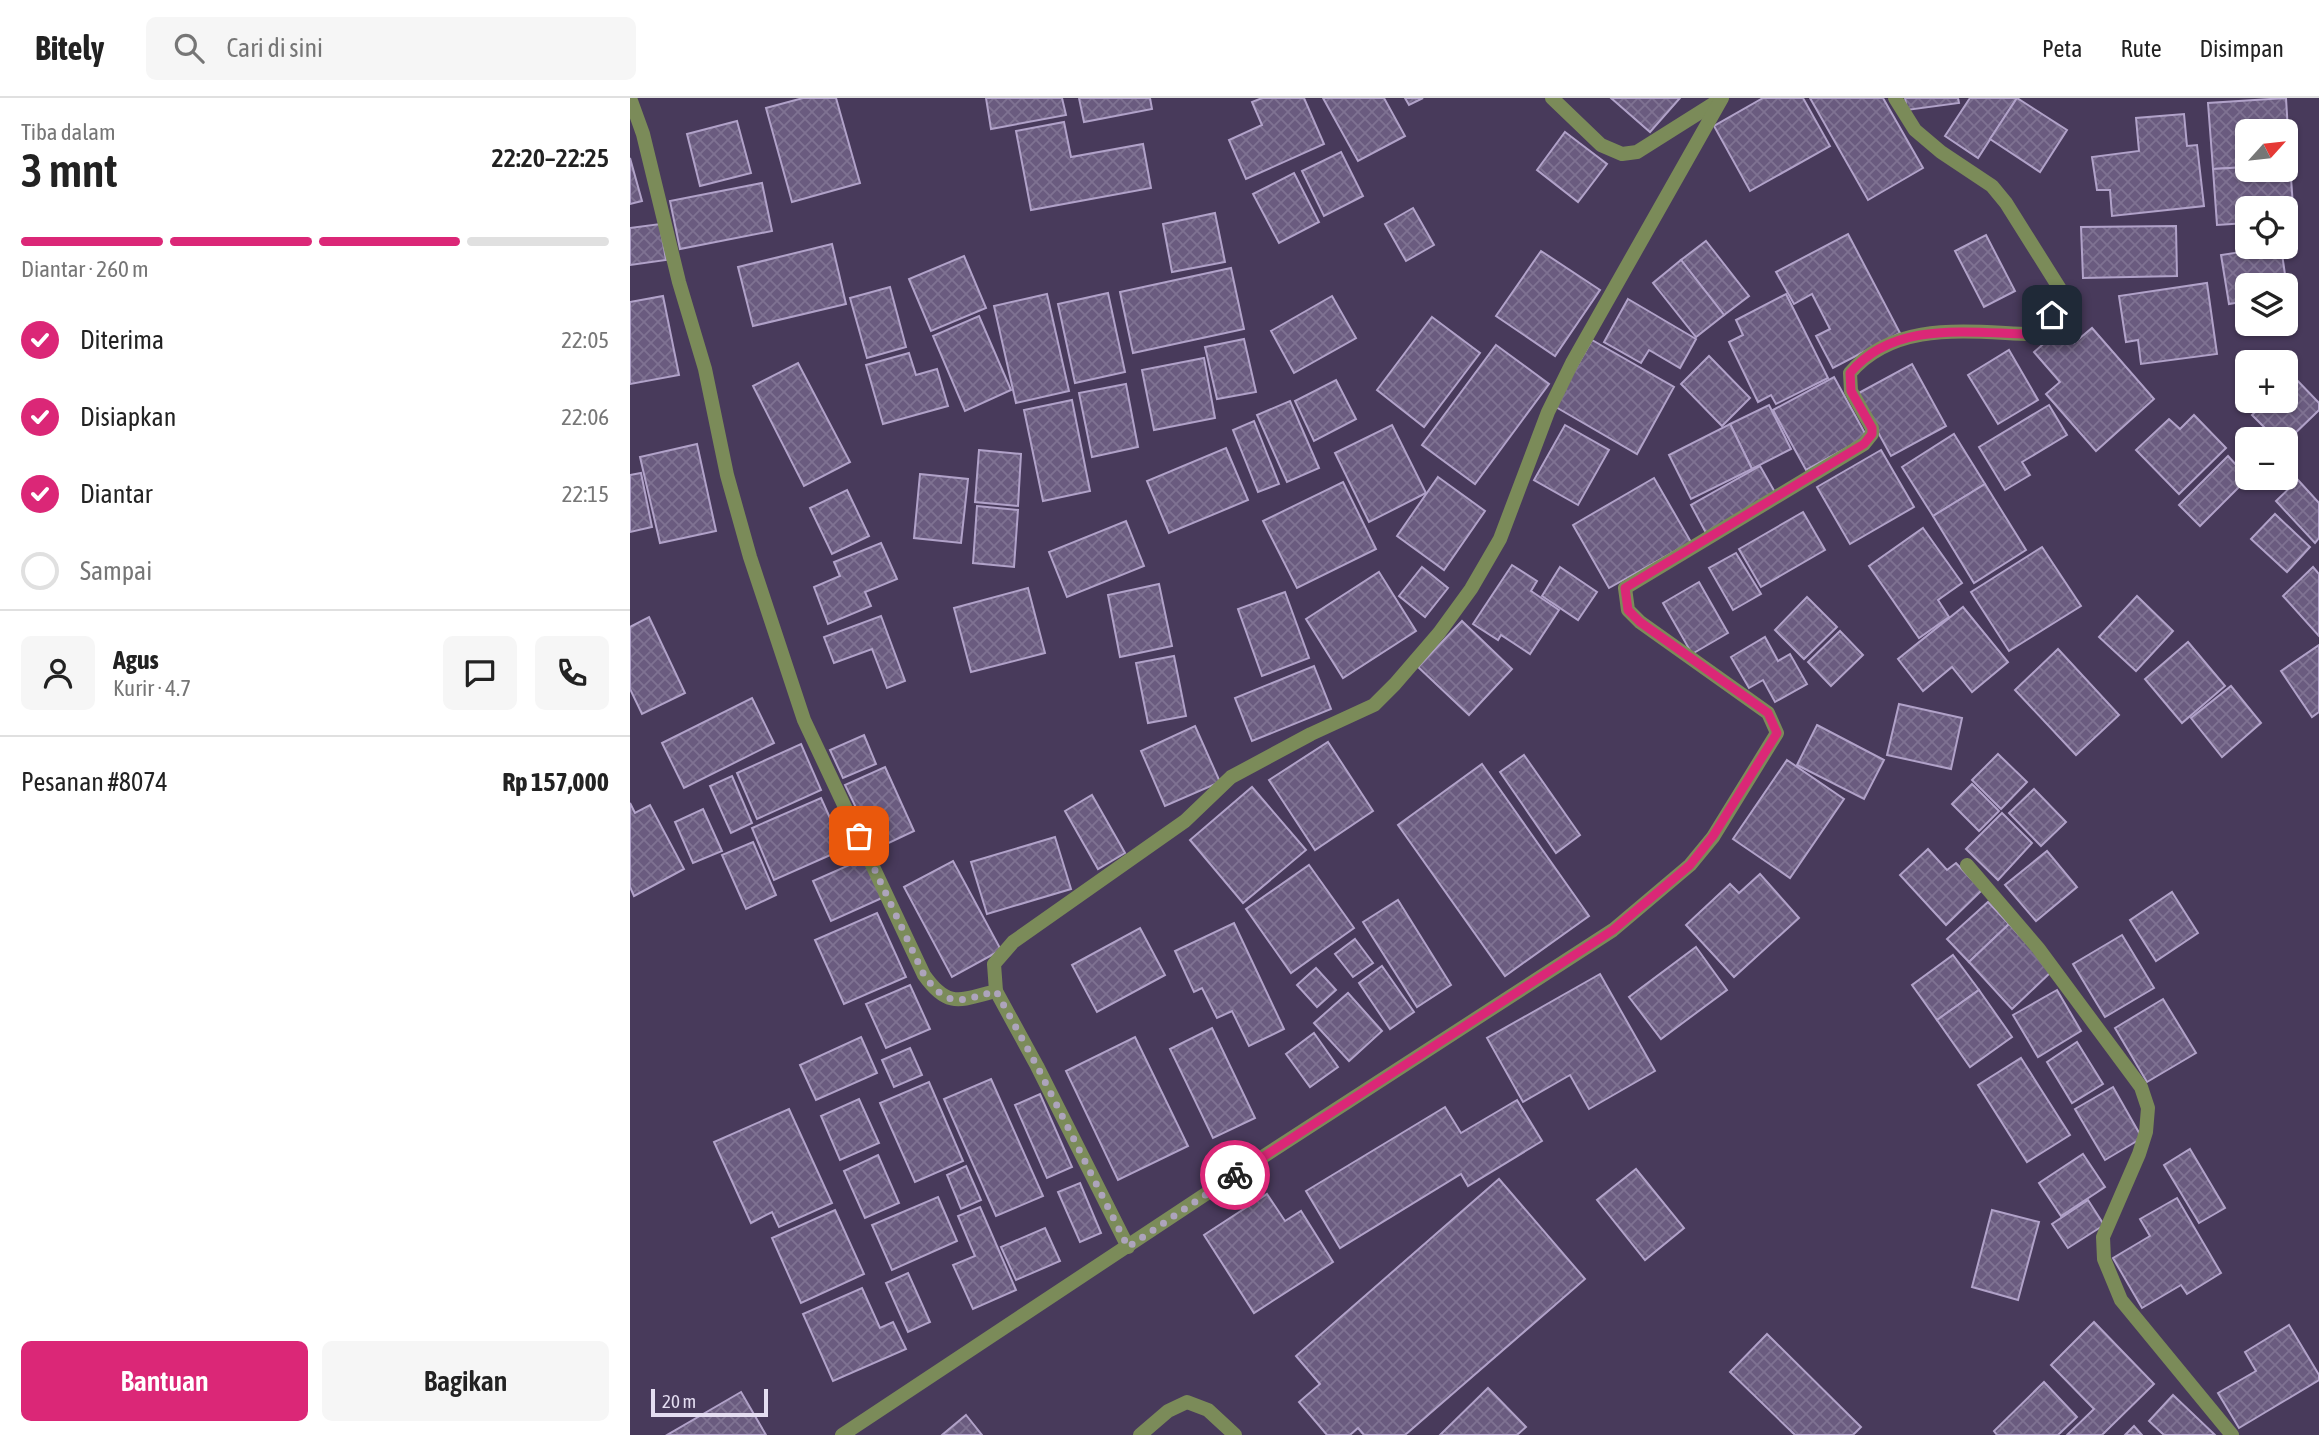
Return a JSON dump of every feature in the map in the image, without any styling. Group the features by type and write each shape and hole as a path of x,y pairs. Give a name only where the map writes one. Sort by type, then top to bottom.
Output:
{"street":[{"path":"630,98 643,134 679,282 705,369 727,475 750,557 804,720 924,975 942,997 961,1000 996,991"},
{"path":"1552,98 1601,145 1622,154 1637,152 1722,98"},
{"path":"1128,1247 996,991 994,964 1013,942 1185,821 1231,777 1311,734 1374,705 1439,633 1471,589 1500,538 1548,412 1572,363 1722,98"},
{"path":"842,1435 1613,930 1690,865 1713,836 1777,733 1768,713 1640,622 1628,610 1625,588 1864,444 1872,434 1872,428 1851,391 1850,373 1866,358 1893,341 1931,332 2030,334 2052,315 2065,297 2006,203 1992,186 1941,152 1915,130 1895,98"},
{"path":"1966,864 2038,948 2141,1087 2148,1108 2146,1132 2103,1237 2104,1259 2120,1300 2232,1435"},
{"path":"1140,1435 1168,1411 1187,1402 1208,1410 1236,1435"}],"building":[{"path":"803,98 836,98 860,183 792,202 766,108"},
{"path":"986,98 1062,98 1066,115 991,129"},
{"path":"1079,98 1150,98 1152,109 1084,122"},
{"path":"1262,98 1304,98 1324,144 1246,179 1229,140 1262,125 1252,102"},
{"path":"1323,98 1384,98 1405,136 1358,161"},
{"path":"1405,98 1423,98 1409,105"},
{"path":"1611,98 1680,98 1650,132"},
{"path":"1763,98 1803,98 1830,146 1750,191 1714,126"},
{"path":"1810,98 1883,98 1923,168 1868,200"},
{"path":"1905,98 1958,98 1959,103 1907,110"},
{"path":"1970,98 2017,98 1978,158 1945,136"},
{"path":"2017,98 2067,130 2040,172 1990,139"},
{"path":"2286,98 2287,119 2235,119 2235,168 2213,169 2208,103"},
{"path":"2184,114 2187,146 2197,145 2204,206 2112,216 2110,190 2097,190 2092,157 2139,151 2136,118"},
{"path":"737,121 751,173 700,186 687,134"},
{"path":"1064,122 1071,157 1143,144 1151,188 1031,210 1016,131"},
{"path":"1565,132 1607,164 1578,202 1537,170"},
{"path":"1341,152 1363,196 1324,216 1302,171"},
{"path":"630,158 642,201 630,204"},
{"path":"2235,168 2235,182 2291,182 2292,196 2235,196 2235,224 2217,225 2213,169"},
{"path":"1294,173 1319,222 1279,243 1253,194"},
{"path":"762,183 772,231 680,249 670,201"},
{"path":"1413,208 1434,245 1406,261 1385,224"},
{"path":"1215,213 1225,262 1172,272 1163,224"},
{"path":"660,224 666,260 630,265 630,228"},
{"path":"2176,226 2177,276 2083,278 2081,227"},
{"path":"1848,234 1900,333 1833,368 1816,336 1830,329 1812,294 1794,304 1776,272"},
{"path":"1986,235 2015,291 1984,307 1955,251"},
{"path":"1706,241 1749,296 1724,315 1681,260"},
{"path":"832,244 846,304 753,326 738,267"},
{"path":"1541,251 1600,290 1555,356 1496,316"},
{"path":"2235,253 2235,259 2283,259 2285,273 2235,273 2235,303 2229,304 2221,255"},
{"path":"964,256 986,308 931,331 909,279"},
{"path":"1681,260 1724,315 1696,337 1653,283"},
{"path":"1231,268 1244,329 1133,353 1120,292"},
{"path":"2207,283 2217,354 2141,364 2138,340 2126,342 2119,296"},
{"path":"890,287 906,347 867,358 850,298"},
{"path":"1108,293 1125,372 1075,383 1058,304"},
{"path":"1047,294 1069,391 1016,403 994,306"},
{"path":"1786,294 1828,378 1776,404 1771,395 1758,402 1729,342 1743,335 1736,320"},
{"path":"663,296 679,375 630,384 630,302"},
{"path":"1332,296 1356,338 1294,373 1271,331"},
{"path":"1628,299 1696,339 1680,368 1649,350 1641,363 1604,342"},
{"path":"979,316 1011,390 965,411 933,336"},
{"path":"1432,317 1480,353 1424,427 1377,390"},
{"path":"2062,328 2074,343 2092,328 2154,399 2096,451 2046,394 2060,382 2034,352"},
{"path":"1244,339 1256,392 1217,399 1205,347"},
{"path":"1592,340 1674,387 1637,454 1554,406"},
{"path":"1496,345 1549,384 1475,484 1422,445"},
{"path":"2009,350 2038,400 1998,424 1968,375"},
{"path":"909,353 916,375 937,369 948,406 883,424 866,365"},
{"path":"1709,356 1750,398 1722,426 1681,384"},
{"path":"1204,358 1215,418 1154,430 1142,370"},
{"path":"798,363 850,462 804,486 753,386"},
{"path":"1912,364 1946,426 1891,456 1857,394"},
{"path":"1834,377 1867,437 1806,470 1773,410"},
{"path":"1336,380 1356,419 1314,441 1295,401"},
{"path":"2298,381 2319,403 2319,410 2298,430 2298,427 2264,427 2252,415 2298,413"},
{"path":"1126,384 1138,447 1092,457 1079,393"},
{"path":"1072,400 1090,491 1043,501 1024,410"},
{"path":"1290,401 1319,468 1287,482 1257,415"},
{"path":"1769,405 1791,449 1752,469 1730,424"},
{"path":"2049,405 2067,435 2022,462 2030,475 2005,490 1979,447"},
{"path":"2194,415 2226,448 2179,494 2136,450 2169,419 2180,429"},
{"path":"1254,421 1279,484 1258,492 1233,430"},
{"path":"1730,424 1752,469 1691,499 1669,455"},
{"path":"1392,425 1426,493 1369,522 1335,453"},
{"path":"1565,425 1609,450 1578,505 1534,480"},
{"path":"1954,434 1985,484 1933,516 1902,467"},
{"path":"697,444 716,531 660,543 640,457"},
{"path":"1226,448 1248,500 1169,533 1147,481"},
{"path":"979,450 1021,454 1018,506 975,502"},
{"path":"1881,450 1914,507 1850,544 1817,487"},
{"path":"2228,456 2235,464 2236,490 2200,526 2179,505"},
{"path":"1760,466 1776,494 1706,533 1691,505"},
{"path":"641,473 652,527 630,532 630,475"},
{"path":"920,474 968,479 961,543 914,538"},
{"path":"1438,477 1485,511 1444,570 1397,536"},
{"path":"1654,478 1691,542 1609,588 1573,525"},
{"path":"2298,480 2319,503 2319,538 2315,543 2276,501 2288,490 2298,490"},
{"path":"1343,482 1376,549 1297,588 1263,521"},
{"path":"1985,484 2026,550 1974,583 1933,516"},
{"path":"847,490 869,536 832,554 810,508"},
{"path":"977,506 1018,510 1014,567 973,563"},
{"path":"1803,512 1825,550 1761,587 1739,549"},
{"path":"2275,514 2310,547 2287,572 2251,539"},
{"path":"1126,521 1144,566 1067,597 1049,552"},
{"path":"1923,528 1962,583 1938,600 1949,617 1919,638 1869,566"},
{"path":"881,543 897,579 865,592 871,606 828,624 814,587 840,576 834,562"},
{"path":"2042,547 2081,606 2009,651 1971,592"},
{"path":"1736,553 1761,594 1733,610 1709,568"},
{"path":"1512,565 1537,581 1531,591 1559,610 1530,654 1501,635 1498,640 1473,624"},
{"path":"1422,567 1448,588 1425,617 1399,596"},
{"path":"1560,567 1597,592 1578,620 1542,596"},
{"path":"2313,567 2319,574 2319,636 2283,596"},
{"path":"1379,572 1416,631 1343,678 1306,619"},
{"path":"1699,582 1728,633 1692,654 1663,603"},
{"path":"1159,584 1172,646 1120,657 1108,595"},
{"path":"1028,588 1045,653 971,672 954,608"},
{"path":"1285,592 1309,658 1262,676 1238,609"},
{"path":"2137,596 2173,631 2136,671 2099,637"},
{"path":"1807,597 1837,627 1804,659 1775,630"},
{"path":"1963,607 2008,662 1972,692 1952,667 1923,691 1898,659"},
{"path":"881,616 905,681 887,688 872,649 834,663 824,637"},
{"path":"649,617 685,693 642,714 630,689 630,627"},
{"path":"1462,621 1512,669 1469,715 1418,667"},
{"path":"1840,631 1863,655 1831,686 1808,662"},
{"path":"1765,637 1778,661 1790,654 1807,684 1775,702 1763,680 1749,688 1731,657"},
{"path":"2188,642 2225,686 2182,723 2145,679"},
{"path":"2319,645 2319,712 2312,717 2281,671"},
{"path":"2058,649 2119,715 2076,755 2015,690"},
{"path":"1174,656 1186,716 1148,723 1136,663"},
{"path":"1314,666 1331,709 1252,741 1235,698"},
{"path":"2231,686 2261,723 2222,757 2191,718"},
{"path":"752,698 774,743 684,788 662,743"},
{"path":"1899,704 1962,718 1951,769 1887,755"},
{"path":"1817,725 1884,760 1864,799 1797,765"},
{"path":"1195,726 1220,782 1165,806 1141,751"},
{"path":"864,735 876,764 843,778 830,750"},
{"path":"1328,742 1373,811 1315,850 1269,780"},
{"path":"801,744 821,790 757,819 737,773"},
{"path":"1998,754 2027,782 2001,809 1972,780"},
{"path":"1524,755 1580,835 1556,853 1500,772"},
{"path":"1787,760 1844,799 1790,878 1733,839"},
{"path":"1482,764 1589,916 1505,976 1398,825"},
{"path":"885,767 914,831 876,849 845,785"},
{"path":"732,776 752,823 731,833 710,786"},
{"path":"1972,784 1999,811 1979,831 1952,804"},
{"path":"1252,787 1306,850 1243,903 1190,840"},
{"path":"2034,789 2066,822 2041,846 2009,813"},
{"path":"1092,795 1125,853 1098,869 1065,811"},
{"path":"821,798 844,849 774,880 752,828"},
{"path":"630,803 635,813 650,805 684,869 634,896 630,887"},
{"path":"703,809 722,851 693,863 675,822"},
{"path":"2002,813 2032,843 1998,880 1966,849"},
{"path":"1055,837 1071,889 987,914 971,862"},
{"path":"753,842 776,895 746,909 722,855"},
{"path":"1928,849 1947,870 1956,863 1982,890 1946,925 1900,875"},
{"path":"2047,851 2077,887 2036,921 2005,885"},
{"path":"865,858 882,898 831,921 813,881"},
{"path":"953,861 1001,950 952,977 904,887"},
{"path":"1309,865 1354,928 1291,973 1246,909"},
{"path":"1760,874 1799,918 1734,977 1686,925 1730,884 1739,893"},
{"path":"2172,892 2198,933 2156,961 2130,920"},
{"path":"1398,900 1451,985 1417,1007 1363,922"},
{"path":"1988,902 2009,924 1969,962 1947,939"},
{"path":"877,913 906,977 844,1004 815,940"},
{"path":"1234,923 1284,1029 1249,1046 1232,1011 1217,1018 1202,988 1194,992 1175,951"},
{"path":"2009,924 2052,971 2012,1009 1969,962"},
{"path":"1140,928 1165,975 1097,1012 1072,965"},
{"path":"2122,935 2154,988 2105,1017 2073,964"},
{"path":"1355,939 1373,963 1353,977 1335,954"},
{"path":"1696,947 1727,990 1661,1039 1629,997"},
{"path":"1953,955 1979,990 1937,1020 1912,985"},
{"path":"1382,966 1414,1012 1390,1029 1359,983"},
{"path":"1316,968 1336,990 1317,1007 1297,985"},
{"path":"1600,974 1655,1071 1589,1109 1570,1075 1523,1102 1487,1038"},
{"path":"910,985 930,1029 886,1048 866,1004"},
{"path":"1979,990 2012,1037 1970,1067 1937,1020"},
{"path":"2057,990 2081,1031 2038,1057 2013,1015"},
{"path":"1348,993 1382,1031 1349,1061 1314,1023"},
{"path":"2163,999 2196,1053 2147,1082 2115,1028"},
{"path":"1212,1028 1255,1118 1213,1138 1170,1049"},
{"path":"1314,1033 1338,1067 1310,1087 1286,1054"},
{"path":"861,1037 877,1073 816,1100 800,1065"},
{"path":"1135,1037 1188,1146 1118,1180 1066,1071"},
{"path":"2077,1042 2103,1084 2072,1103 2047,1062"},
{"path":"910,1048 922,1075 894,1087 882,1060"},
{"path":"2021,1058 2070,1135 2027,1162 1978,1085"},
{"path":"991,1079 1043,1196 996,1216 944,1099"},
{"path":"929,1082 963,1161 915,1182 880,1103"},
{"path":"2113,1087 2142,1138 2105,1160 2075,1109"},
{"path":"1040,1094 1072,1167 1047,1178 1015,1105"},
{"path":"859,1099 879,1143 840,1160 821,1116"},
{"path":"1517,1100 1542,1141 1468,1186 1461,1174 1340,1248 1306,1191 1445,1107 1461,1133"},
{"path":"789,1109 832,1203 779,1227 772,1212 751,1223 714,1142"},
{"path":"2190,1149 2225,1208 2199,1223 2164,1165"},
{"path":"2083,1154 2105,1187 2061,1216 2039,1183"},
{"path":"878,1155 899,1203 865,1218 844,1171"},
{"path":"966,1166 981,1200 961,1209 947,1175"},
{"path":"1636,1169 1684,1228 1645,1260 1597,1200"},
{"path":"1499,1179 1585,1279 1405,1435 1364,1435 1358,1428 1350,1435 1327,1435 1299,1402 1320,1384 1296,1356"},
{"path":"1080,1183 1101,1233 1080,1242 1058,1192"},
{"path":"1267,1194 1285,1221 1301,1211 1333,1262 1254,1313 1204,1235"},
{"path":"938,1197 957,1241 892,1270 872,1225"},
{"path":"2177,1198 2221,1273 2187,1294 2181,1285 2142,1308 2113,1258 2150,1236 2140,1219"},
{"path":"2088,1200 2104,1225 2068,1248 2052,1224"},
{"path":"980,1207 1016,1290 973,1309 953,1265 975,1256 958,1216"},
{"path":"835,1210 864,1274 801,1303 772,1238"},
{"path":"1992,1210 2039,1222 2018,1300 1972,1287"},
{"path":"1045,1228 1060,1261 1016,1280 1001,1247"},
{"path":"908,1273 930,1322 908,1332 886,1283"},
{"path":"862,1288 880,1328 893,1322 906,1349 833,1381 803,1314"},
{"path":"2094,1322 2154,1384 2102,1435 2067,1435 2094,1409 2051,1365"},
{"path":"2289,1325 2319,1375 2319,1380 2239,1428 2218,1393 2256,1371 2245,1352"},
{"path":"1767,1334 1861,1427 1853,1435 1795,1435 1730,1372"},
{"path":"2044,1382 2077,1417 2058,1435 1997,1435 1994,1431"},
{"path":"1488,1388 1526,1427 1517,1435 1440,1435"},
{"path":"741,1392 766,1435 667,1435"},
{"path":"2173,1395 2215,1435 2164,1435 2149,1421"},
{"path":"966,1415 982,1435 942,1435"},
{"path":"2134,1426 2142,1435 2125,1435"}],"way so far":[{"path":"859,836 924,975 934,989 942,997 961,1000 996,991 1128,1247 1235,1175"}],"route":[{"path":"1235,1175 1613,930 1690,865 1713,836 1777,733 1768,713 1640,622 1628,610 1625,588 1864,444 1872,434 1872,428 1851,391 1850,373 1857,364 1893,341 1931,332 2030,334 2052,315"}]}
